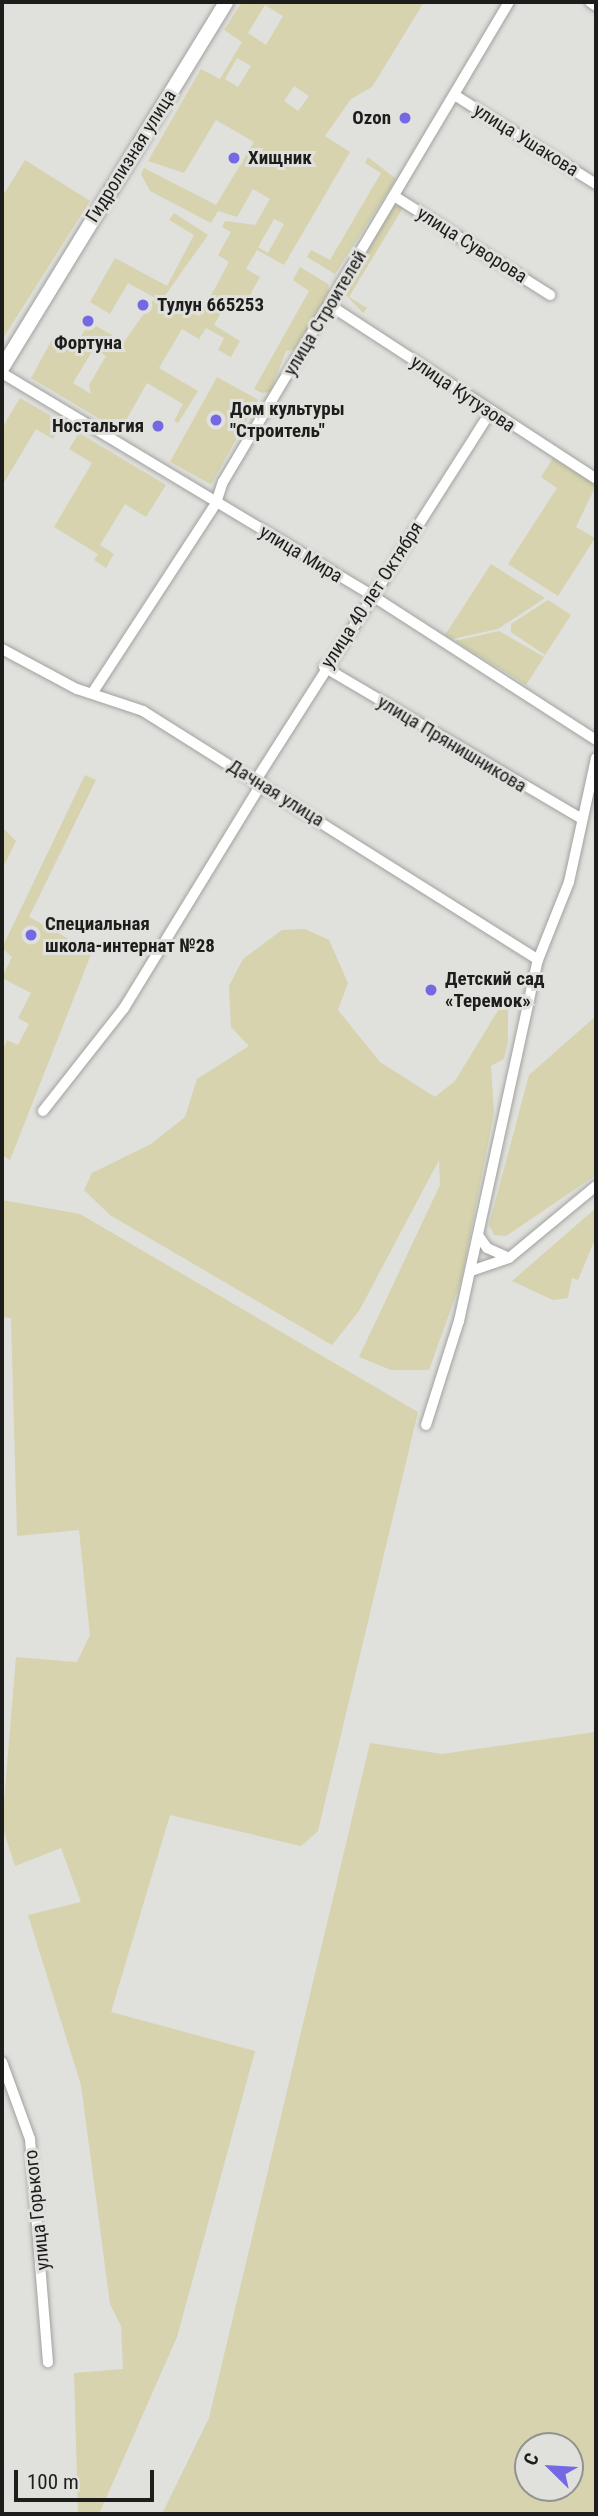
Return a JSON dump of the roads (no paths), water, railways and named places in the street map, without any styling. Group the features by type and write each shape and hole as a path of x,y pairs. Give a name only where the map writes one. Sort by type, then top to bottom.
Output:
{"highway":[{"name":"Гидролизная улица","path":"2,370 226,2"}],"street":[{"name":"улица Строителей","path":"93,692 216,503 509,2"},
{"path":"590,2 596,6"},
{"name":"улица Ушакова","path":"456,96 596,184"},
{"name":"улица Суворова","path":"394,196 550,295"},
{"name":"улица Кутузова","path":"331,306 490,413 596,479"},
{"name":"улица Мира","path":"2,370 216,503 371,595 596,740"},
{"name":"улица 40 лет Октября","path":"43,1111 124,1009 324,667 490,413"},
{"name":"Дачная улица","path":"2,649 93,692 143,711 538,960"},
{"name":"улица Прянишникова","path":"324,667 582,819"},
{"path":"426,1425 471,1271 538,960 557,920 596,758"},
{"path":"471,1271 509,1258 596,1186"},
{"path":"478,1235 487,1248 509,1258"},
{"name":"улица Горького","path":"2,2062 30,2139 48,2362"}],"place":[{"name":"Ozon","path":"405,118"},
{"name":"Хищник","path":"234,158"},
{"name":"Тулун 665253","path":"143,305"},
{"name":"Фортуна","path":"88,321"},
{"name":"Дом культуры \"Строитель\"","path":"216,420"},
{"name":"Ностальгия","path":"158,426"},
{"name":"Специальная школа-интернат №28","path":"31,935"},
{"name":"Детский сад «Теремок»","path":"431,990"}]}
